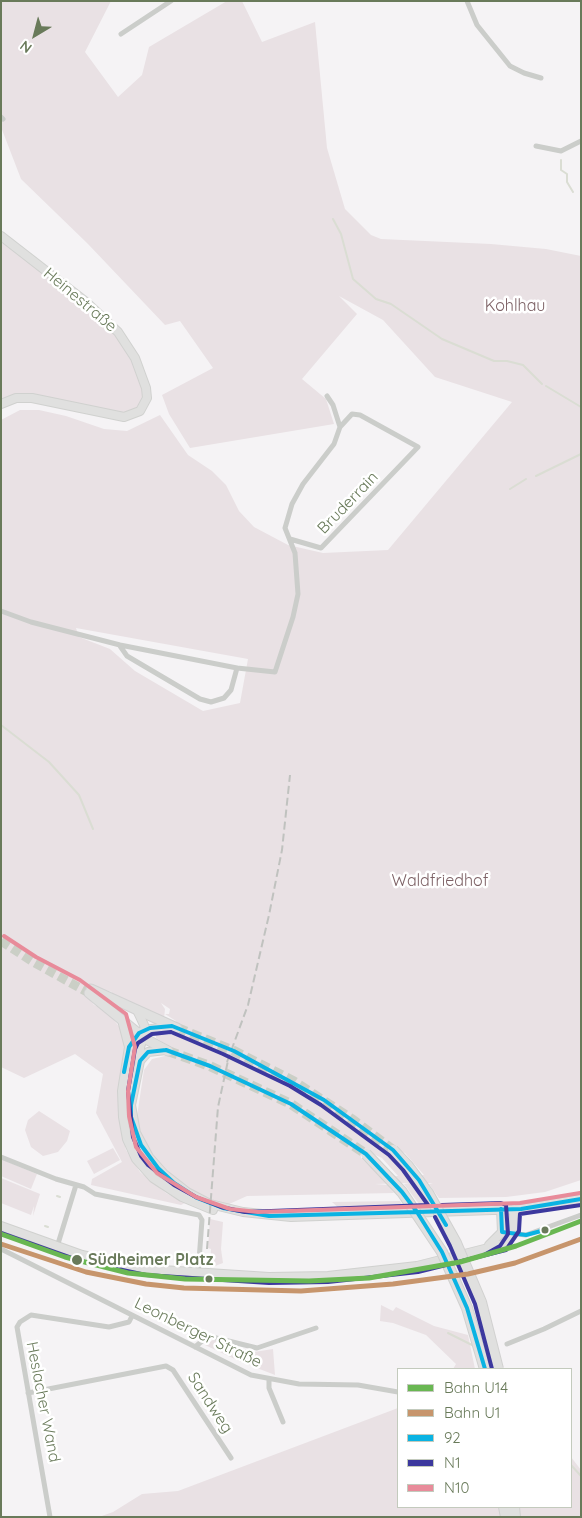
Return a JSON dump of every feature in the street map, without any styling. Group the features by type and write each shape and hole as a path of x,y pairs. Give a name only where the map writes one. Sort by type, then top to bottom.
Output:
{"highway":[{"path":"393,1150 423,1186 456,1243 481,1302 498,1368"},
{"path":"366,1154 402,1192 442,1252 467,1308 485,1368"}],"main road":[{"name":"Heinestraße","path":"1,236 86,302 118,332 134,358 147,393 145,404 140,411 124,417 32,398 16,398 1,404"},
{"path":"167,1051 121,1018 90,991 174,1027"},
{"path":"137,1010 143,1034 140,1046 140,1061 132,1097 132,1117 141,1145 153,1163 174,1183 204,1201 230,1210 269,1216"},
{"path":"121,1018 129,1047 123,1085 123,1116 130,1149 140,1164 161,1184 193,1203 229,1215 252,1218 514,1209 581,1200"},
{"path":"129,1047 143,1034 174,1027"},
{"path":"140,1061 148,1052 167,1051"},
{"path":"481,1250 496,1241 502,1232 501,1209"},
{"path":"1,1226 58,1248 138,1268 198,1274 269,1277 336,1275 417,1266 504,1244 512,1234 514,1209"}],"street":[{"path":"121,34 171,1"},
{"path":"467,1 477,25 510,66 541,78"},
{"path":"536,146 561,151 581,141"},
{"path":"1,611 31,622 120,646 237,668 275,672 293,617 298,594 297,570 290,539 285,528 295,497 334,444 340,427 333,405 327,396"},
{"name":"Bruderrain","path":"290,539 321,548 418,447 360,415 352,414 340,427"},
{"path":"120,646 127,656 200,698 211,702 224,698 231,690 237,668"},
{"path":"1,1157 95,1194 196,1213 201,1217 198,1274"},
{"path":"58,1248 76,1185"},
{"path":"502,1232 526,1235 581,1215"},
{"name":"Leonberger Straße","path":"1,1249 234,1367 269,1379 299,1384 358,1385 397,1392"},
{"path":"507,1344 581,1311"},
{"name":"Heslacher Wand","path":"50,1517 16,1331 20,1322 26,1317 39,1316 109,1327 129,1322 132,1316"},
{"path":"195,1347 208,1336 257,1348 316,1328"},
{"name":"Sandweg","path":"28,1393 166,1366 173,1370 231,1458"},
{"path":"269,1379 269,1388 283,1422"}],"green space":[{"path":"1,1 111,1 85,52 118,97 142,75 149,47 227,1 242,1 262,42 315,22 327,148 345,209 371,235 381,239 491,244 546,249 581,256 581,1180 545,1192 506,1197 439,1198 429,1184 433,1183 414,1183 429,1207 422,1208 404,1184 409,1183 375,1184 388,1185 394,1193 247,1196 227,1205 214,1203 182,1185 161,1168 141,1134 137,1116 144,1070 152,1059 165,1056 169,1051 167,1045 156,1038 156,1035 172,1035 177,1030 176,1021 165,1014 169,1014 170,1009 161,1003 165,1009 164,1019 111,995 112,992 91,987 87,996 94,1005 105,1009 122,1030 126,1047 120,1091 122,1134 126,1150 140,1172 166,1193 185,1203 181,1205 91,1185 92,1179 122,1162 96,1113 103,1074 75,1054 24,1078 1,1067 1,420 20,410 39,410 66,416 104,429 127,431 160,415 188,455 212,471 226,485 239,511 254,527 288,545 323,553 388,550 512,402 435,377 383,320 339,296 357,314 302,379 326,399 334,424 190,448 169,414 162,395 213,368 180,321 165,325 88,244 21,179 1,127","holes":["76,628 248,659 240,703 203,711 135,671 110,649 79,637","395,1149 405,1153 424,1175 406,1176 390,1157 389,1152","371,1153 382,1158 398,1176 381,1177 361,1158 361,1155"]},
{"path":"1,242 86,302 127,345 147,398 132,415 32,398 1,404"},
{"path":"39,1111 70,1131 67,1141 58,1152 43,1156 31,1147 25,1130 28,1120"},
{"path":"113,1148 120,1160 94,1174 87,1161"},
{"path":"1,1159 37,1174 31,1189 1,1176"},
{"path":"1,1178 40,1194 33,1216 34,1206 31,1215 1,1203"},
{"path":"400,1201 405,1209 343,1212 332,1202"},
{"path":"210,1219 223,1222 221,1249 223,1263 210,1268 211,1249 208,1248"},
{"path":"381,1305 393,1311 396,1307 434,1326 468,1335 475,1368 454,1368 456,1364 426,1335 393,1323 380,1321"},
{"path":"213,1340 254,1352 273,1349 275,1375 205,1345"},
{"path":"397,1408 397,1508 572,1508 572,1458 581,1470 581,1517 99,1517 113,1512 142,1494 178,1491"}],"waterway":[{"path":"561,160 561,170 567,174 567,182 573,192"},
{"path":"333,219 341,234 353,279 376,299 391,304 442,339 494,361 507,361 523,365 542,384"},
{"path":"546,386 581,407"},
{"path":"536,476 581,454"},
{"path":"510,489 526,479"},
{"path":"1,725 49,762 79,795 93,829"},
{"path":"448,1333 474,1346"},
{"path":"572,1466 581,1476"}],"tunnel":[{"path":"1,941 33,962 89,993"},
{"path":"177,1028 234,1051 293,1081 353,1120 393,1150"},
{"path":"168,1051 210,1066 291,1104 366,1154"}],"railway":[{"path":"227,1062 248,1005 269,915 282,850 290,775"},
{"path":"207,1249 218,1107 229,1056"}],"rail line":[{"name":"U14","path":"1,1234 65,1257 128,1273 185,1279 309,1281 369,1278 460,1262 516,1246 581,1221"},
{"name":"U1","path":"1,1244 86,1272 146,1284 184,1288 301,1291 393,1284 468,1274 515,1263 581,1239"}],"transit line":[{"name":"N10","path":"4,936 36,957 80,980 126,1014 135,1047 128,1091 129,1116 136,1147 157,1173 196,1197 230,1209 258,1212 520,1203 580,1193"},
{"name":"92","path":"124,1072 129,1047 139,1033 150,1028 172,1026 234,1051 324,1100 393,1150 419,1180 446,1225"},
{"name":"N1","path":"171,1032 290,1086 321,1105 389,1155 403,1170 428,1205 245,1212 221,1207 196,1197 174,1185 148,1165 141,1156 133,1137 128,1091 135,1049 138,1043 152,1034 171,1032"},
{"name":"92","path":"166,1050 210,1066 291,1104 366,1154 402,1192 417,1212 269,1216 223,1208 197,1198 174,1183 158,1168 141,1145 131,1117 131,1105 140,1061 148,1052 166,1050"},
{"name":"92","path":"417,1212 521,1209 581,1199"},
{"name":"N1","path":"442,1205 501,1203 506,1205 508,1234 500,1246 484,1255"},
{"name":"N1","path":"1,1233 80,1261 146,1275 269,1283 328,1282 418,1272 506,1250 519,1231 520,1214 581,1205"},
{"name":"92","path":"501,1209 502,1232 526,1235 545,1230"},
{"name":"92","path":"417,1212 442,1252 467,1308 485,1368"},
{"name":"N1","path":"435,1217 450,1246 475,1304 492,1368"}],"place":[{"name":"Südheimer Platz","path":"77,1260"}],"park label":[{"name":"Kohlhau","path":"515,306"},
{"name":"Waldfriedhof","path":"440,881"}]}
